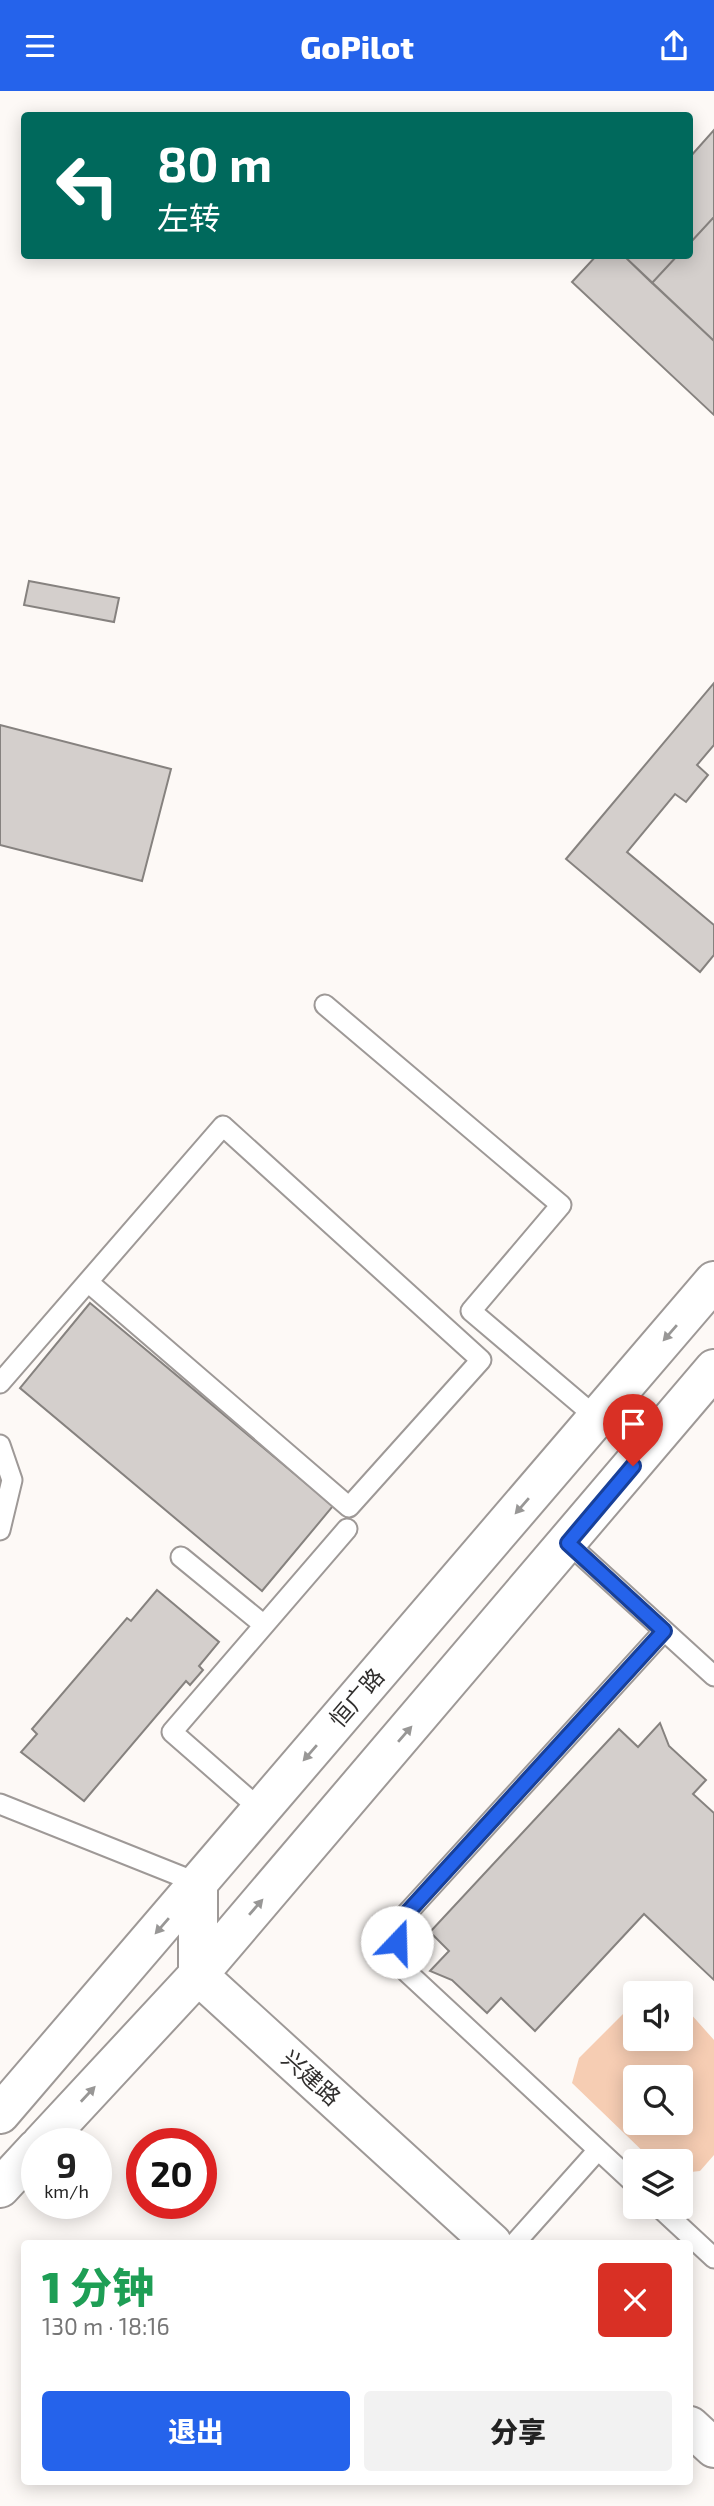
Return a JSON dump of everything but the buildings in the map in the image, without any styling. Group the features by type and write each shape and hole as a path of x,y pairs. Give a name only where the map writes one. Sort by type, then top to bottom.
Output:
{"street":[{"name":"恒广路","path":"0,2114 714,1281"},
{"path":"56,2128 198,1975 714,1370"},
{"path":"198,1883 198,1975"},
{"name":"兴建路","path":"198,1975 489,2240"},
{"path":"0,2188 21,2165"},
{"path":"693,2429 714,2448"}],"lane":[{"path":"325,1005 561,1205 471,1311 597,1418"},
{"path":"0,1383 223,1126 481,1360 349,1507 88,1282"},
{"path":"0,1444 12,1480 0,1530"},
{"path":"261,1810 172,1733 347,1529"},
{"path":"568,1543 714,1676"},
{"path":"181,1556 264,1625"},
{"path":"623,2174 395,1962 398,1923 664,1631"},
{"path":"0,1804 198,1883"},
{"path":"517,2240 598,2150"},
{"path":"672,2219 714,2258"}],"shaded area":[{"path":"623,2014 623,2051 693,2051 693,2016 714,2040 714,2155 700,2171 693,2172 693,2149 641,2149 626,2135 693,2135 693,2065 623,2065 623,2132 572,2083 579,2058"}],"route":[{"path":"397,1942 398,1923 664,1631 568,1543 633,1466"}]}
